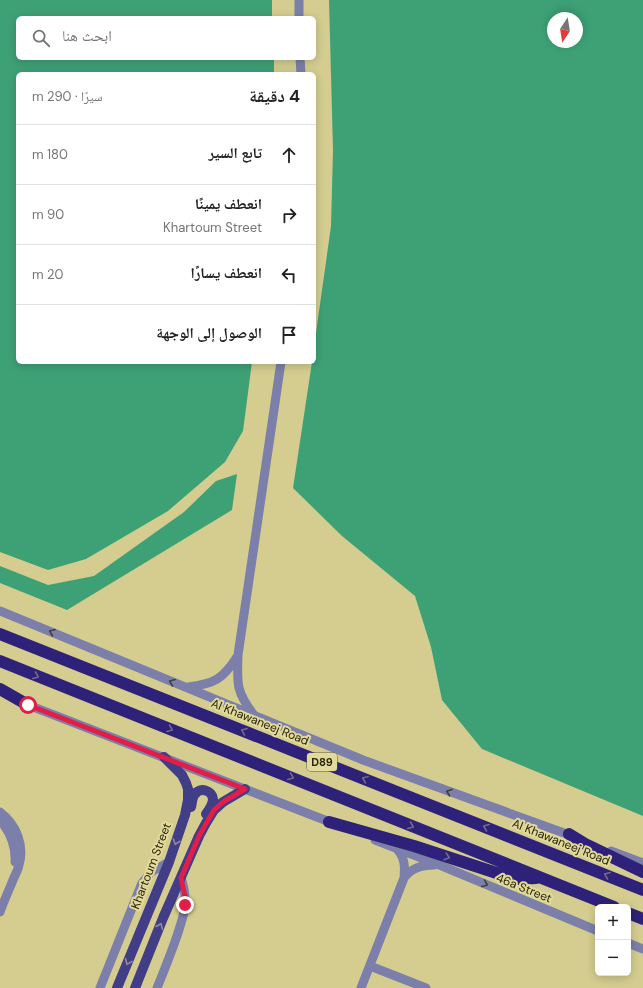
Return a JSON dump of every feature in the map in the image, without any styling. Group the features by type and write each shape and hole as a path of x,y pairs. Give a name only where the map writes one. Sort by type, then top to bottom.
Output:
{"highway":[{"name":"Al Khawaneej Road","path":"0,634 643,890"},
{"name":"D89","path":"0,661 606,904"},
{"path":"0,689 28,705"},
{"path":"329,822 414,846 512,878 539,878"},
{"path":"569,834 587,846 643,872"},
{"path":"631,914 643,919"}],"main road":[{"name":"Khartoum Street","path":"117,988 169,862 185,815 188,800 188,789 186,782 182,775 164,757"},
{"path":"135,988 163,918 199,836 214,810 223,802 245,789"},
{"path":"181,827 188,818 196,792 200,790 207,791 212,796 213,800 201,822 199,836"}],"street":[{"path":"299,0 299,16"},
{"path":"300,60 301,72"},
{"path":"254,715 244,701 239,689 238,655 282,364"},
{"path":"0,611 392,771 569,834 643,863"},
{"path":"186,688 209,684 219,678 228,670 238,655"},
{"name":"46a Street","path":"0,694 397,848 595,930"},
{"path":"0,812 8,819 11,829"},
{"path":"0,820 11,829 20,841 21,850 19,866 0,912"},
{"path":"361,988 404,878 404,863 402,855 397,848"},
{"path":"100,988 142,883 152,872 169,862"},
{"name":"46a Street","path":"404,878 412,870 417,868 430,865 442,866"},
{"path":"157,988 170,957 184,914 185,896 181,878"},
{"path":"631,944 643,949"},
{"path":"370,966 426,988"}],"green space":[{"path":"0,0 272,0 272,16 16,16 16,60 274,60 274,72 16,72 16,364 252,364 243,431 225,462 168,511 86,559 48,570 0,552"},
{"path":"329,0 643,0 643,816 482,749 442,700 431,647 415,596 342,536 293,488 312,364 316,364 316,333 331,226 333,150"},
{"path":"237,474 232,510 67,610 0,583 0,566 48,585 94,576 184,512 216,481"}],"route":[{"path":"28,705 245,789 223,802 214,810 199,836 181,878 184,887 185,905"}]}
